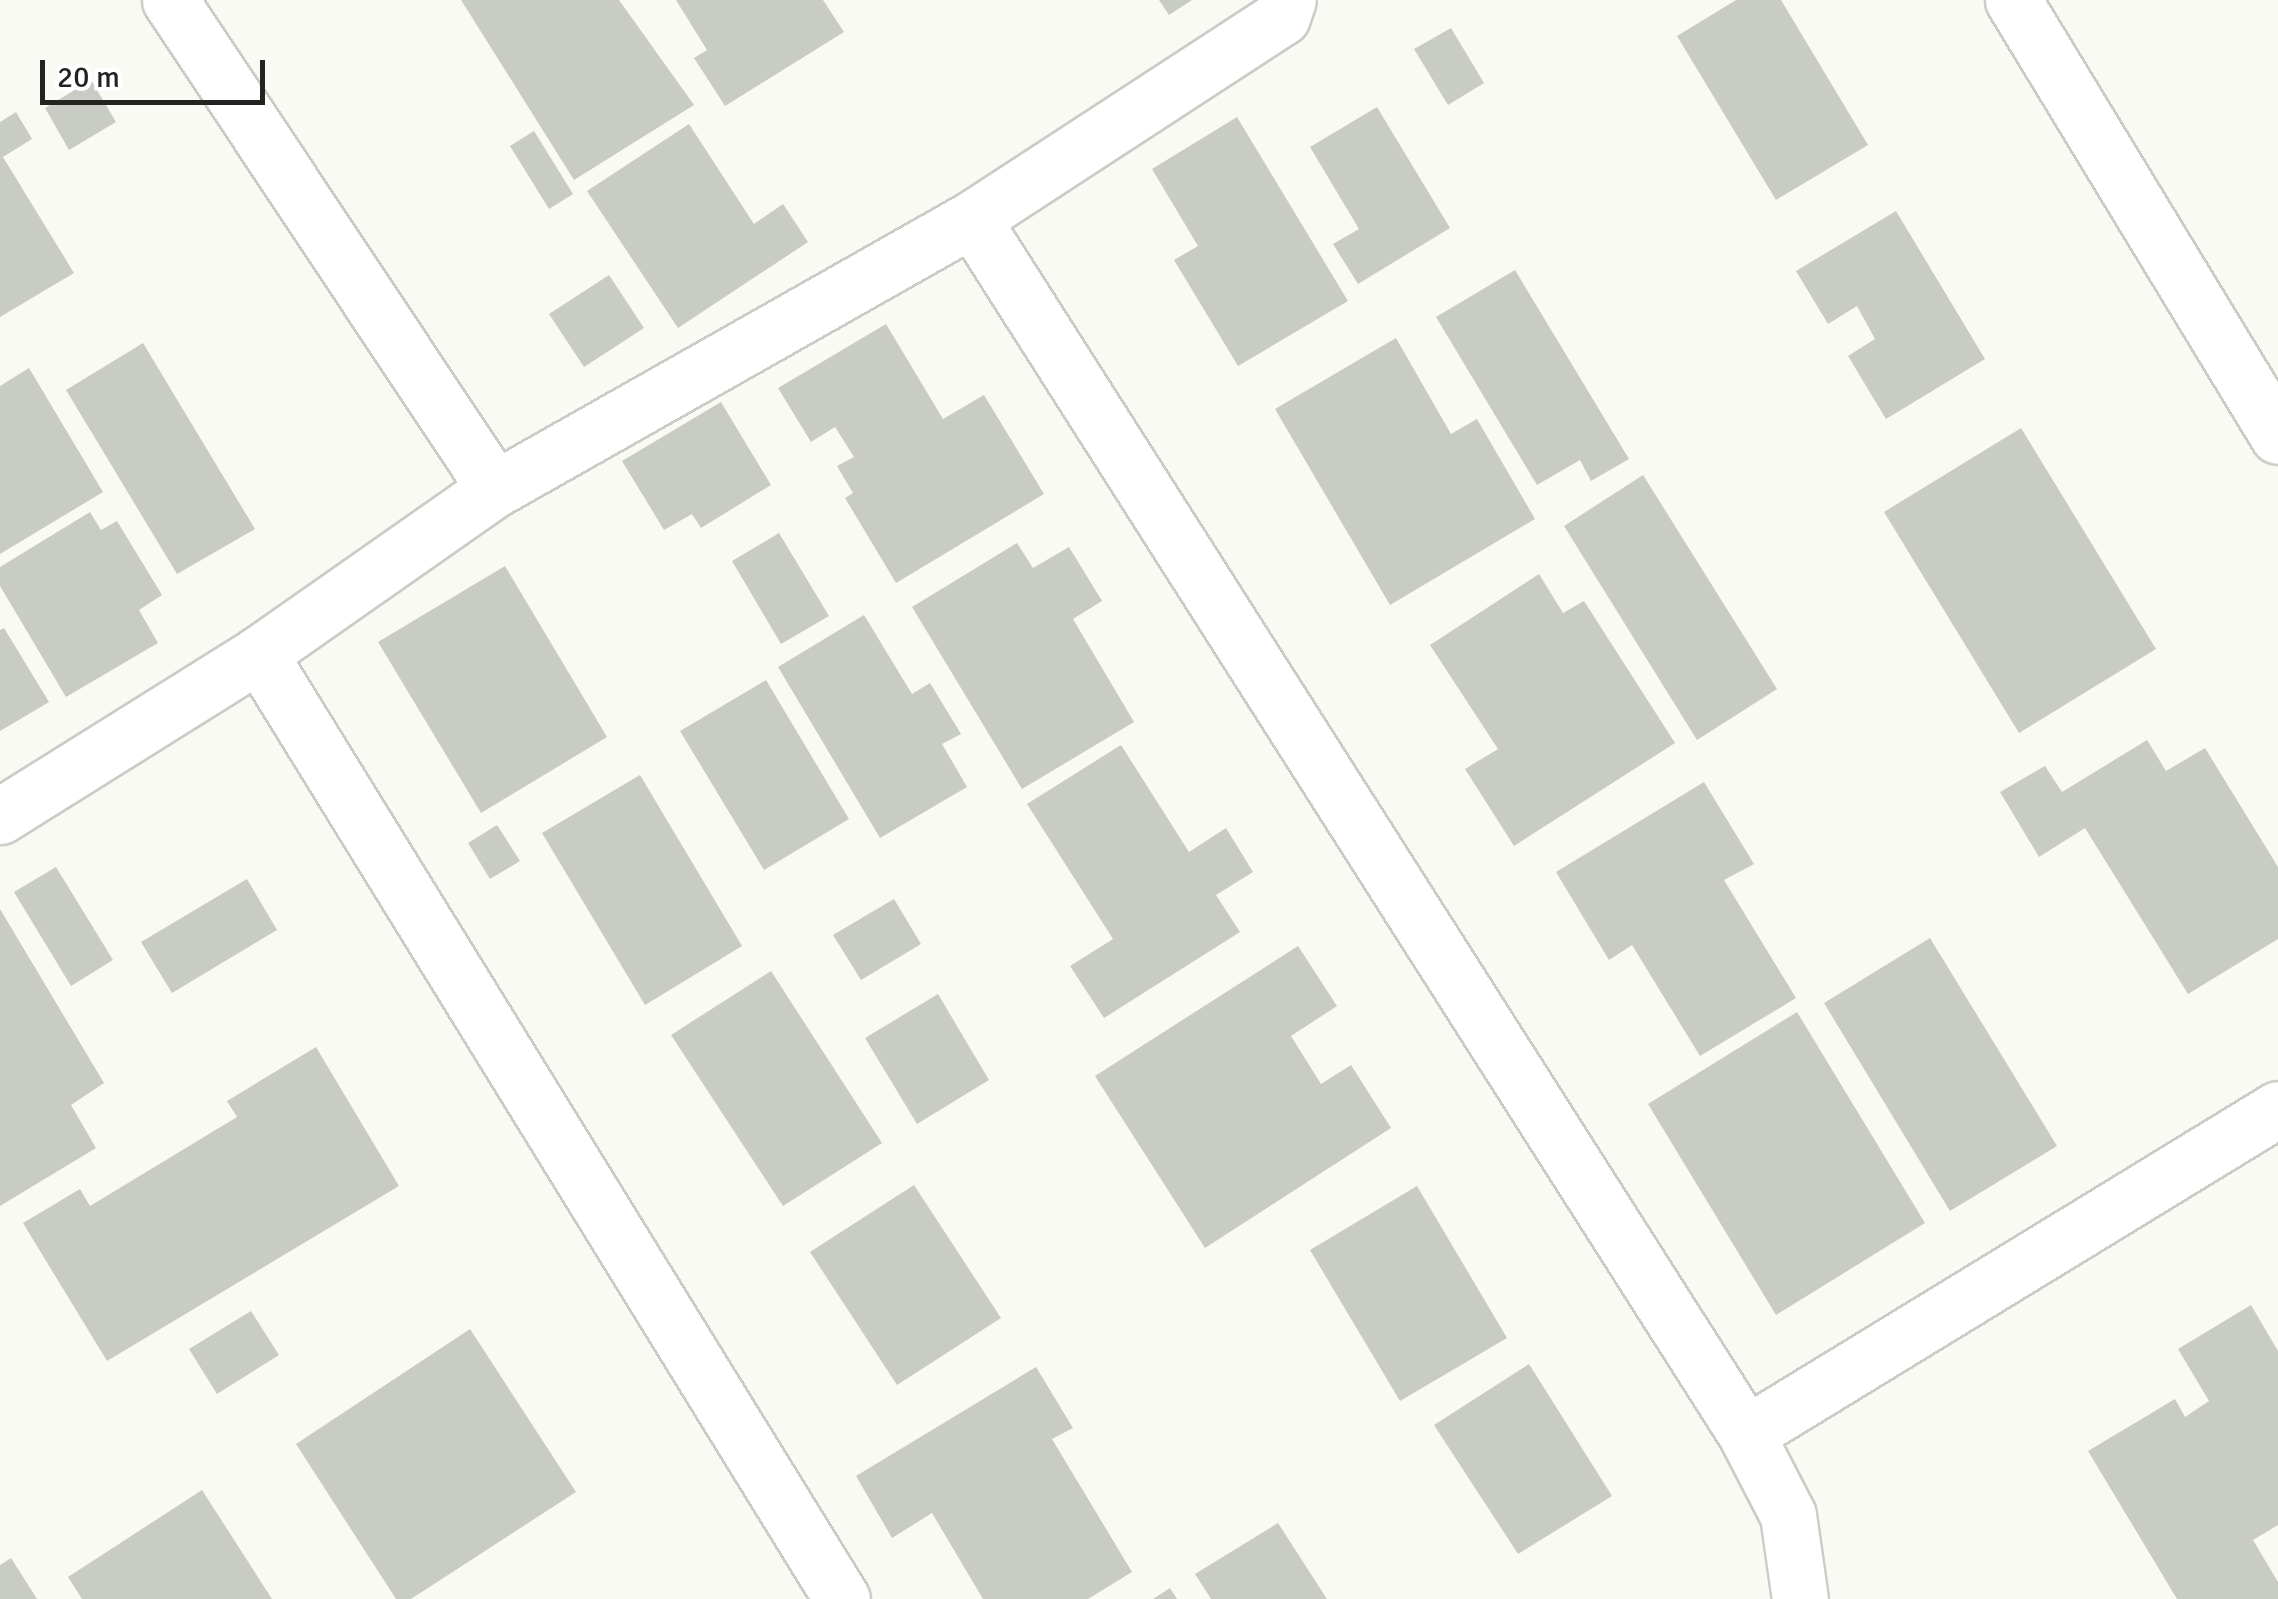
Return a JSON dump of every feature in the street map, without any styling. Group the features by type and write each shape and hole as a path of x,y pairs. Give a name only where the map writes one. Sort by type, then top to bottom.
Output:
{"street":[{"path":"170,0 495,489"},
{"path":"0,816 260,654 495,489 972,219 1282,17 1288,0"},
{"path":"2013,0 2278,436"},
{"path":"972,219 1746,1434 1788,1516 1800,1599"},
{"path":"260,654 842,1599"},
{"path":"1746,1434 2278,1109"}],"building":[{"path":"461,0 619,0 694,105 574,180"},
{"path":"676,0 823,0 844,32 725,106 694,58 707,50"},
{"path":"1159,0 1192,0 1169,15"},
{"path":"1736,0 1781,0 1868,145 1776,200 1677,36"},
{"path":"1451,28 1484,83 1448,105 1414,49"},
{"path":"91,80 116,122 69,150 45,108"},
{"path":"1377,107 1450,228 1358,284 1333,244 1359,229 1310,147"},
{"path":"16,112 32,139 3,157 74,273 0,317 0,122"},
{"path":"1237,117 1348,301 1238,366 1174,260 1198,246 1152,169"},
{"path":"689,124 754,224 783,204 808,242 678,328 587,191"},
{"path":"534,131 573,194 549,209 510,146"},
{"path":"1896,211 1985,359 1886,419 1848,356 1875,339 1857,306 1828,324 1796,271"},
{"path":"1515,270 1629,459 1591,481 1580,460 1537,485 1436,317"},
{"path":"609,275 644,328 584,367 549,314"},
{"path":"886,324 943,419 984,395 1044,494 896,583 845,498 853,493 837,466 854,457 835,427 811,442 778,388"},
{"path":"1396,338 1451,434 1477,419 1535,519 1390,605 1275,409"},
{"path":"143,343 255,529 177,574 66,390"},
{"path":"29,368 103,492 0,554 0,386"},
{"path":"721,402 771,485 701,528 692,514 664,530 622,461"},
{"path":"2021,428 2156,649 2019,733 1884,512"},
{"path":"1643,475 1777,689 1697,740 1564,526"},
{"path":"90,512 101,530 117,521 162,595 139,610 158,643 66,697 0,586 0,567"},
{"path":"779,533 829,616 781,644 732,561"},
{"path":"1017,543 1033,568 1069,547 1102,601 1073,619 1134,722 1022,789 912,607"},
{"path":"505,566 607,737 481,813 378,642"},
{"path":"1539,574 1563,613 1584,601 1675,743 1514,846 1465,769 1498,749 1430,645"},
{"path":"864,615 912,694 930,683 961,734 942,744 967,787 880,838 778,667"},
{"path":"4,628 49,702 0,731 0,630"},
{"path":"766,680 849,819 764,870 680,731"},
{"path":"2147,740 2166,771 2205,748 2278,867 2278,939 2188,994 2085,828 2039,857 2000,792 2045,766 2062,792"},
{"path":"1121,745 1189,852 1226,828 1253,872 1216,895 1240,932 1104,1018 1070,966 1113,939 1027,804"},
{"path":"640,775 742,946 645,1005 542,833"},
{"path":"1704,782 1754,864 1724,880 1796,998 1700,1056 1632,945 1609,960 1556,872"},
{"path":"497,825 520,861 490,879 468,843"},
{"path":"56,867 113,960 71,986 14,892"},
{"path":"247,879 277,930 172,993 141,942"},
{"path":"894,899 921,944 861,980 833,935"},
{"path":"0,909 104,1083 71,1105 96,1148 0,1206"},
{"path":"1930,938 2057,1146 1950,1211 1824,1003"},
{"path":"1298,946 1337,1006 1291,1036 1321,1084 1351,1065 1391,1128 1205,1248 1095,1076"},
{"path":"771,971 882,1143 783,1206 671,1035"},
{"path":"938,994 989,1080 917,1124 865,1038"},
{"path":"1797,1012 1925,1223 1776,1315 1648,1104"},
{"path":"316,1047 399,1186 107,1361 23,1223 80,1189 90,1206 237,1117 227,1101"},
{"path":"914,1185 1001,1318 897,1385 810,1252"},
{"path":"1417,1186 1507,1338 1400,1401 1310,1250"},
{"path":"2251,1305 2278,1351 2278,1525 2253,1540 2278,1582 2278,1599 2177,1599 2088,1451 2175,1399 2185,1417 2209,1401 2178,1349"},
{"path":"251,1311 279,1355 217,1394 189,1349"},
{"path":"470,1329 576,1492 411,1599 396,1599 296,1444"},
{"path":"1529,1364 1612,1496 1518,1554 1434,1425"},
{"path":"1036,1367 1073,1428 1052,1439 1132,1572 1088,1599 983,1599 932,1513 892,1538 856,1476"},
{"path":"202,1490 272,1599 82,1599 68,1577"},
{"path":"1278,1523 1327,1599 1211,1599 1195,1574"},
{"path":"11,1558 37,1599 0,1599 0,1565"},
{"path":"1170,1588 1177,1599 1153,1599"}]}
